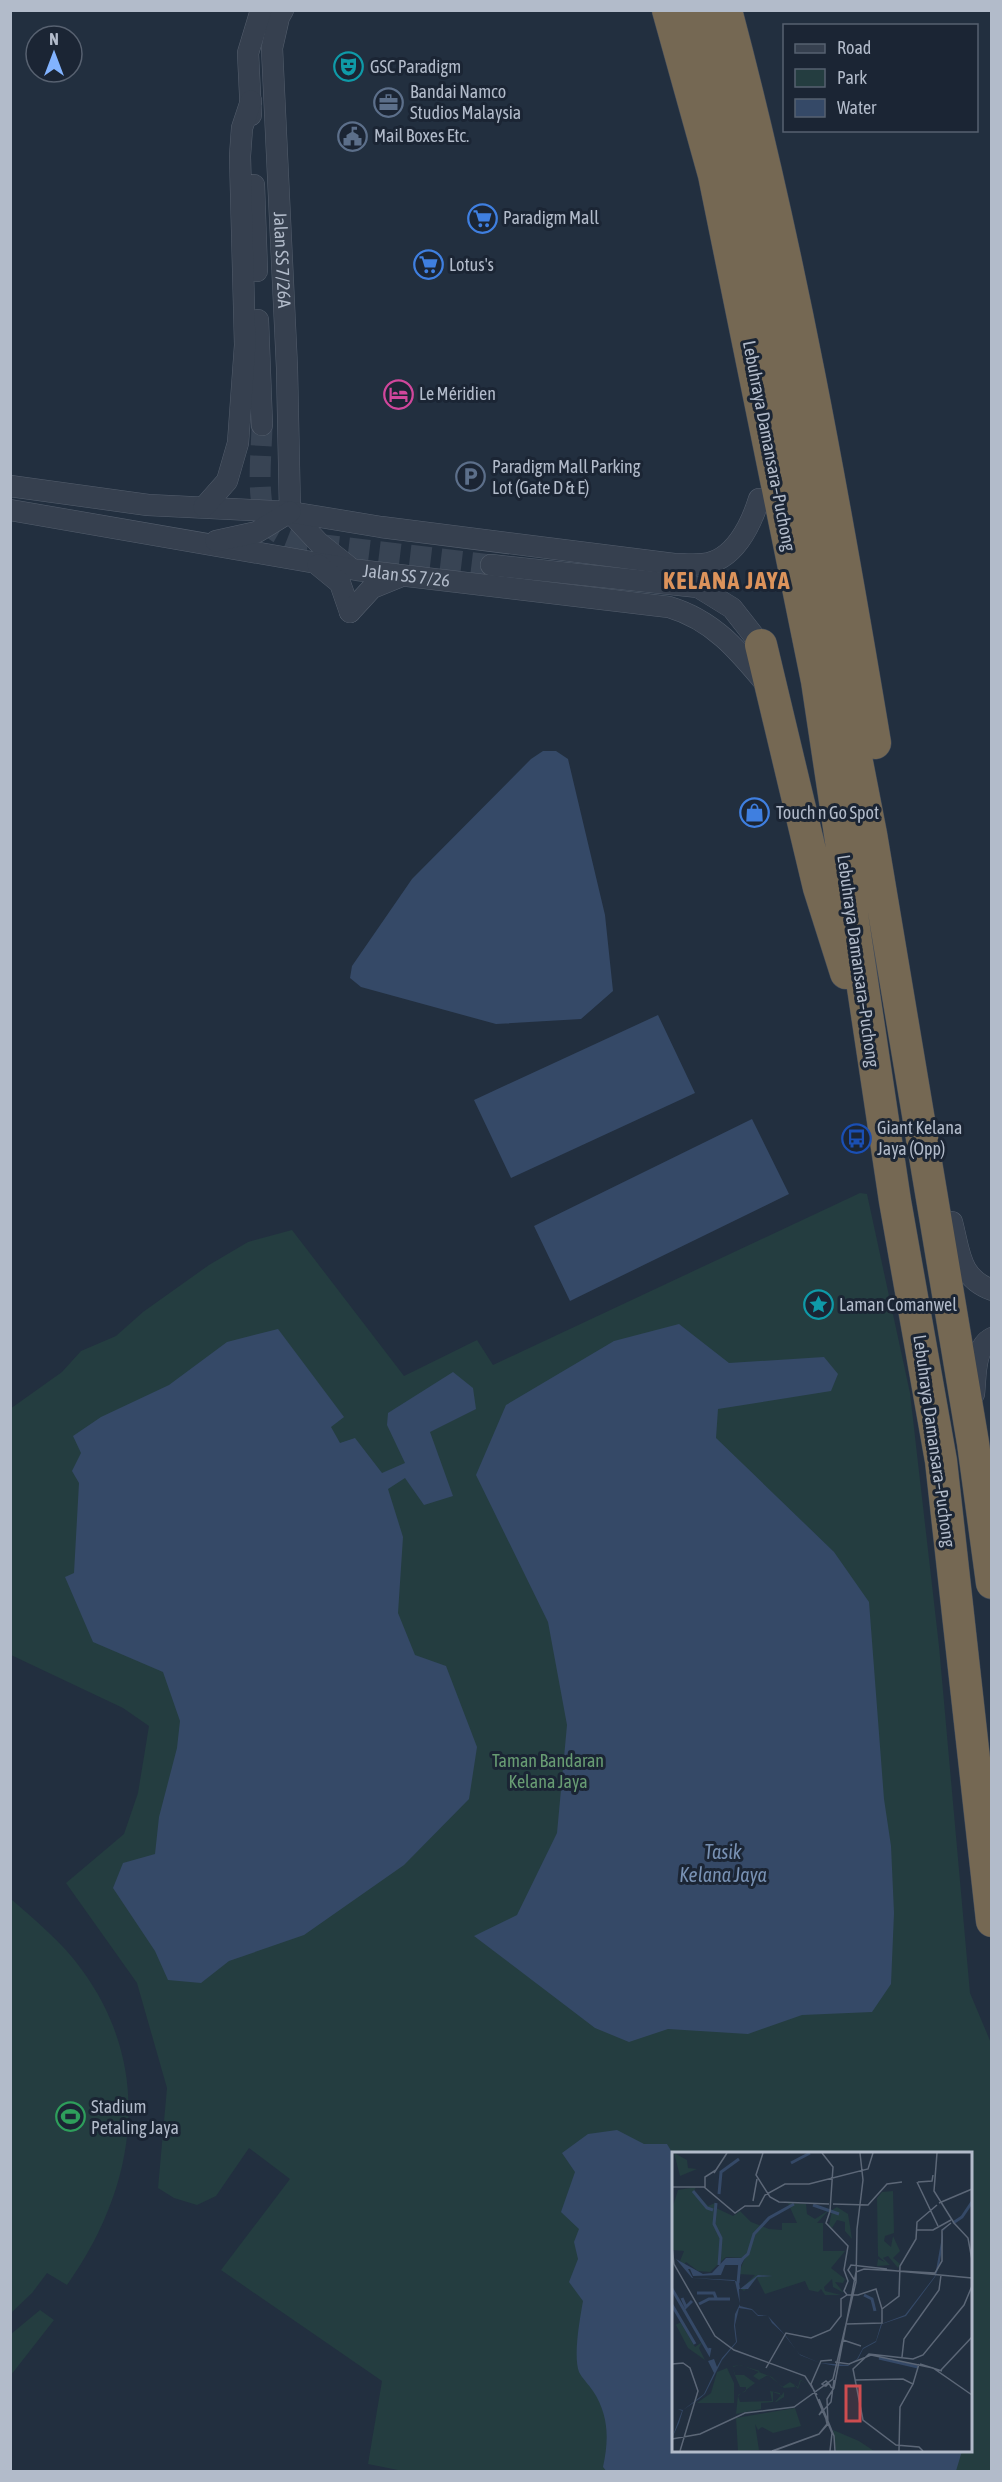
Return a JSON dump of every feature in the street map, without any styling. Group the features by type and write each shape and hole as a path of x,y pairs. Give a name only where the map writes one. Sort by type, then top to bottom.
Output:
{"highway":[{"path":"648,10 692,172 759,500 857,952"},
{"name":"Lebuhraya Damansara–Puchong","path":"668,10 728,171 817,681 876,1081 941,1461 992,1921"},
{"name":"Lebuhraya Damansara–Puchong","path":"694,10 871,834 973,1443 992,1583"},
{"path":"726,10 744,78 831,480 952,1222 978,1426 973,1443"},
{"path":"761,645 819,888 866,1030 876,1081"}],"street":[{"name":"Jalan SS 7/26A","path":"261,10 248,53 262,425"},
{"name":"Jalan SS 7/26A","path":"283,10 279,17 272,48 287,368 290,513"},
{"path":"272,48 298,10"},
{"path":"204,507 226,481 234,463 237,443 245,345 240,156 242,128 250,101"},
{"path":"10,486 147,505 290,513 674,564 704,564 722,557 744,535 759,500"},
{"name":"Jalan SS 7/26","path":"10,510 357,570 682,611 719,632 772,692"},
{"path":"204,543 257,532 290,513"},
{"path":"290,513 341,562 357,570"},
{"path":"313,562 329,571 340,583 350,612 372,588 403,576"},
{"path":"490,565 698,587 732,608 761,645"},
{"path":"952,1222 967,1274 981,1286 992,1290"},
{"path":"974,1394 979,1354 986,1341 992,1338"}],"green space":[{"name":"Taman Bandaran Kelana Jaya","path":"860,1193 867,1194 910,1393 939,1646 970,1993 991,2043 991,2471 408,2472 368,2464 382,2381 221,2270 290,2179 249,2148 216,2196 197,2205 174,2198 158,2188 167,2088 137,1983 66,1883 124,1834 138,1793 149,1726 123,1708 11,1655 10,1409 62,1372 81,1351 116,1336 143,1312 209,1265 248,1242 292,1230 404,1376 477,1340 493,1365"},
{"name":"Stadium Petaling Jaya","path":"11,1899 66,1951 82,1970 105,2009 120,2048 128,2089 128,2129 121,2170 108,2209 90,2248 67,2285 47,2273 32,2293 11,2313"},
{"path":"40,2310 54,2320 11,2375 11,2334"}],"water":[{"path":"543,751 556,751 568,759 605,915 613,991 581,1019 496,1024 361,987 350,978 352,966 412,879 531,759"},
{"path":"658,1015 695,1093 511,1178 474,1100"},
{"path":"752,1119 789,1194 570,1301 534,1226"},
{"name":"Tasik Kelana Jaya","path":"679,1324 729,1363 824,1357 838,1374 831,1391 718,1409 716,1438 834,1552 869,1602 884,1799 891,1846 894,1913 891,1984 872,2012 802,2015 748,2034 668,2029 629,2042 595,2028 474,1936 517,1915 557,1833 567,1725 548,1622 476,1475 506,1405 614,1341"},
{"path":"278,1329 344,1417 331,1427 340,1443 355,1438 382,1473 405,1463 387,1425 388,1413 453,1372 473,1388 476,1409 430,1432 453,1496 424,1505 405,1478 388,1489 403,1537 398,1613 415,1655 446,1666 477,1747 469,1799 404,1865 304,1935 229,1961 201,1983 168,1980 155,1951 113,1888 123,1863 155,1854 159,1817 177,1748 180,1721 163,1672 93,1642 65,1577 74,1573 79,1483 72,1471 81,1453 73,1436 101,1417 169,1385 227,1342"},
{"path":"617,2130 644,2144 667,2144 672,2152 672,2452 962,2452 956,2471 607,2472 603,2467 607,2437 605,2418 598,2400 580,2374 577,2365 583,2301 569,2282 578,2259 574,2242 579,2229 561,2212 575,2172 562,2153 588,2134"}],"tunnel":[{"path":"262,425 260,478 262,507 271,527 277,532 300,542 491,565"}],"place":[{"name":"GSC Paradigm","path":"349,67"},
{"name":"Bandai Namco Studios Malaysia","path":"389,102"},
{"name":"Mail Boxes Etc.","path":"353,136"},
{"name":"Paradigm Mall","path":"482,218"},
{"name":"Lotus's","path":"428,265"},
{"name":"Le Méridien","path":"398,394"},
{"name":"Paradigm Mall Parking Lot (Gate D & E)","path":"471,477"},
{"name":"Touch n Go Spot","path":"755,813"},
{"name":"Giant Kelana Jaya (Opp)","path":"856,1138"},
{"name":"Laman Comanwel","path":"818,1305"},
{"name":"Stadium Petaling Jaya","path":"70,2117"}],"district":[{"name":"KELANA JAYA","path":"727,581"}]}
